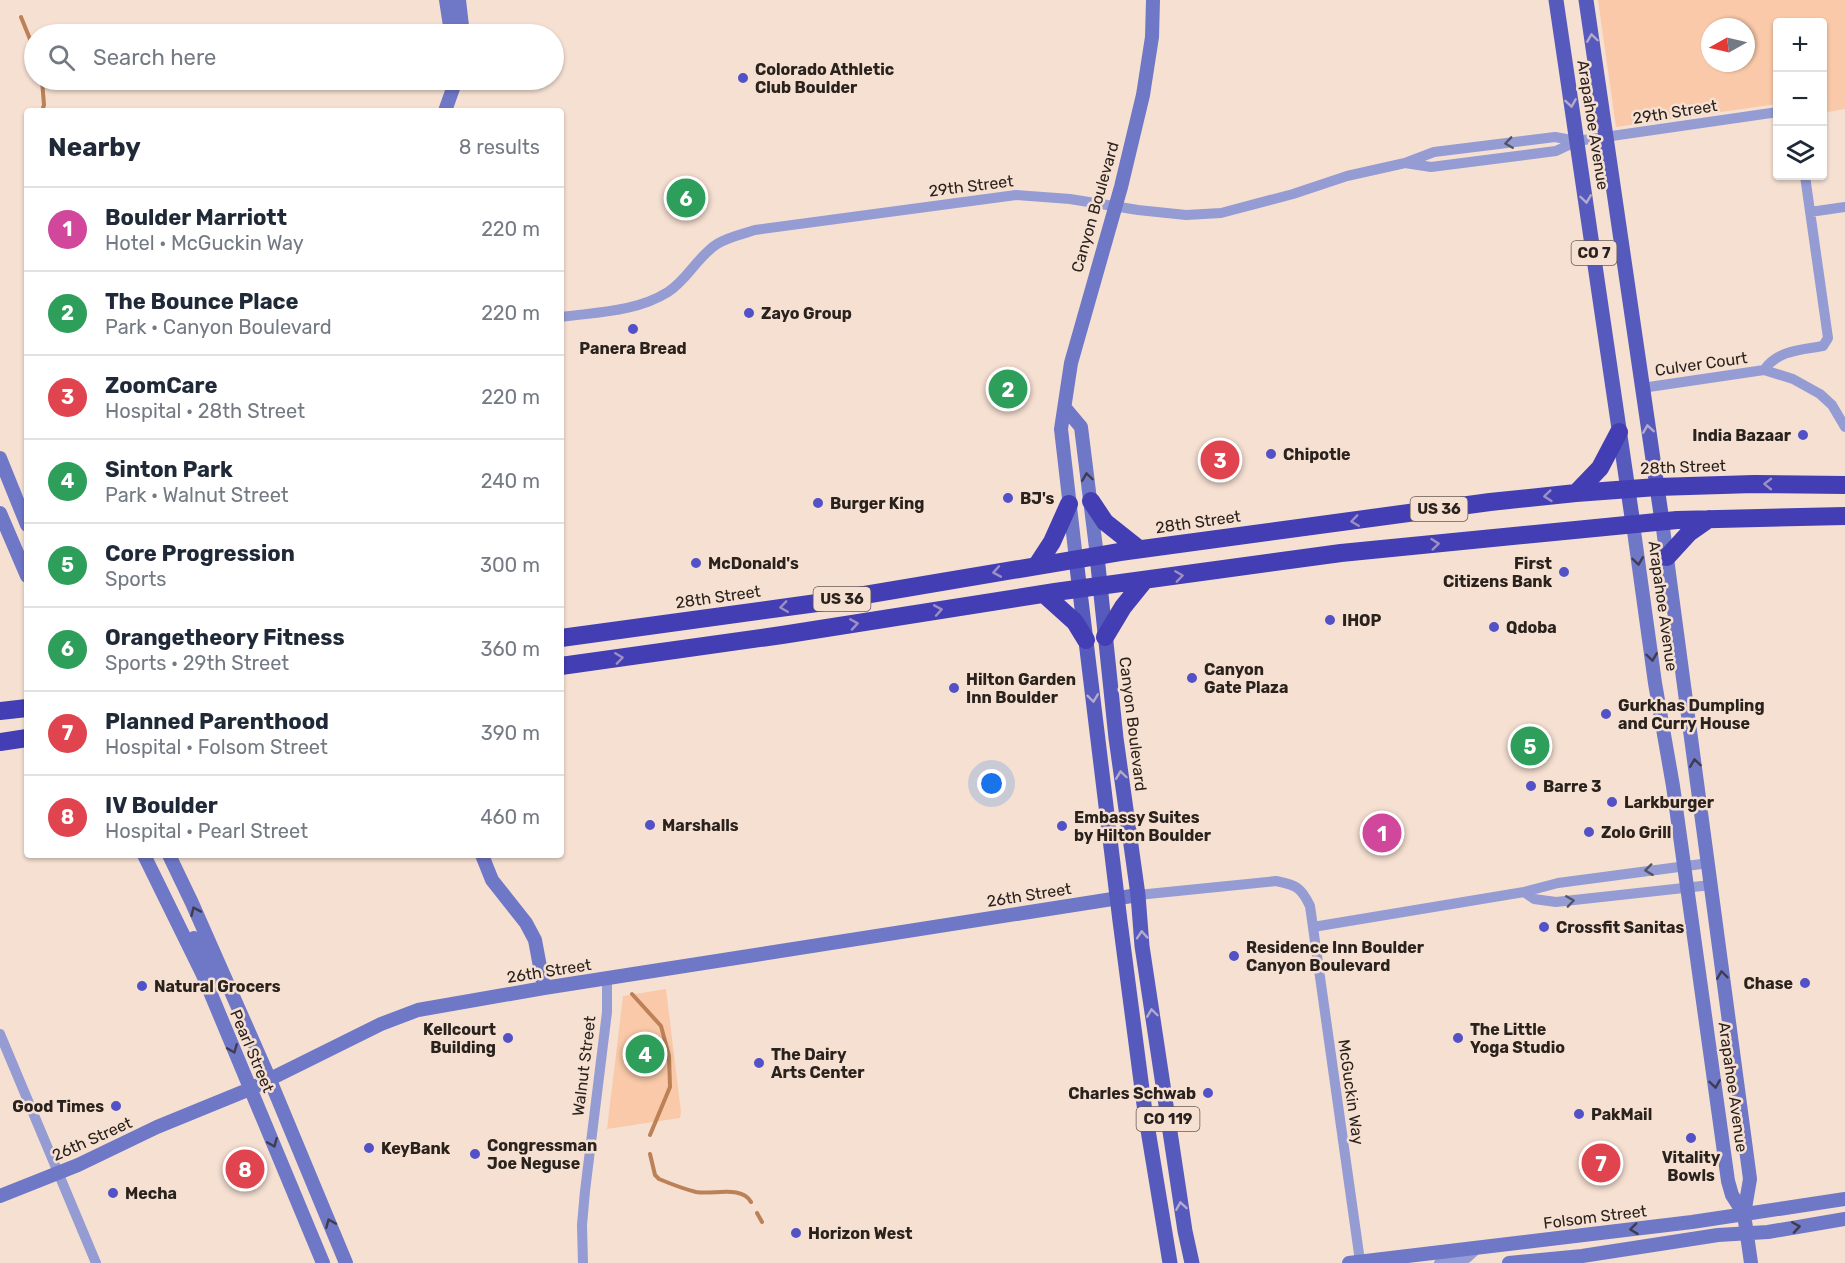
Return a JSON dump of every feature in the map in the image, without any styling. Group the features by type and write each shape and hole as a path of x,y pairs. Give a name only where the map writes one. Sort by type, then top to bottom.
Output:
{"highway":[{"path":"1576,493 1600,468 1619,432"},
{"name":"28th Street","path":"564,638 817,603 1139,549 1490,502 1657,487 1754,484 1845,485"},
{"path":"1091,501 1105,522 1139,549"},
{"path":"1037,565 1052,542 1069,504"},
{"name":"US 36","path":"564,666 782,635 1044,594 1341,553 1662,521 1845,516"},
{"path":"1666,556 1689,533 1709,519"},
{"path":"1105,637 1123,607 1144,581"},
{"name":"CO 119","path":"1044,594 1075,622 1086,640"},
{"path":"0,711 24,708"}],"main road":[{"path":"446,0 450,24"},
{"path":"459,0 462,24"},
{"name":"Canyon Boulevard","path":"1147,0 1152,15"},
{"name":"Canyon Boulevard","path":"1153,0 1148,76 1115,206 1071,363 1061,429 1117,898 1145,1112 1170,1263"},
{"name":"Arapahoe Avenue","path":"1556,0 1655,683 1671,772 1728,1181 1732,1195 1744,1214"},
{"name":"Arapahoe Avenue","path":"1586,0 1662,521 1712,885 1750,1179 1744,1214 1751,1263"},
{"path":"446,108 452,90"},
{"name":"Canyon Boulevard","path":"1065,408 1081,427 1149,997 1192,1263"},
{"path":"0,458 24,518"},
{"path":"0,513 24,569"},
{"name":"Pearl Street","path":"145,858 203,975 323,1263"},
{"name":"Pearl Street","path":"170,858 270,1080 346,1263"},
{"path":"483,858 492,880 526,923 535,940 544,988"},
{"name":"26th Street","path":"0,1196 250,1089 407,1013 439,1005 544,988 1138,895"},
{"path":"171,912 179,912 183,916 211,969 235,1002"},
{"name":"Folsom Street","path":"1354,1262 1744,1214 1845,1199"},
{"path":"304,1217 317,1233 330,1263"},
{"path":"1509,1263 1582,1259 1718,1235 1768,1232 1845,1219"}],"street":[{"name":"29th Street","path":"564,317 637,306 657,298 671,291 716,245 755,230 1016,195 1070,199 1186,215 1221,213 1293,194 1347,176 1405,163 1431,166 1556,151 1577,141 1773,113"},
{"path":"1806,180 1828,338 1823,346 1780,355 1771,360 1764,370 1793,379 1820,394 1832,405 1845,427"},
{"path":"1810,212 1845,207"},
{"name":"Culver Court","path":"1642,388 1764,370"},
{"path":"1827,484 1845,475"},
{"path":"1313,927 1524,892 1558,883 1709,863"},
{"name":"McGuckin Way","path":"1138,895 1276,882 1293,884 1304,893 1310,906 1313,927 1354,1262"},
{"path":"1524,892 1540,901 1556,902 1712,885"},
{"name":"Walnut Street","path":"583,1263 582,1225 607,1012 607,979"},
{"path":"0,1034 96,1263"},
{"path":"1439,1263 1467,1258 1480,1247"}],"shaded area":[{"path":"1598,0 1845,0 1845,109 1827,112 1827,18 1773,18 1773,105 1616,127"},
{"path":"666,989 680,1118 607,1129 623,996"}],"waterway":[{"path":"21,17 24,24"},
{"path":"43,90 43,108"},
{"path":"632,994 661,1026 669,1056 670,1087 650,1135"},
{"path":"650,1154 655,1175 659,1179 696,1192 734,1192 747,1197 751,1202"},
{"path":"757,1213 762,1222"}],"place":[{"name":"Colorado Athletic Club Boulder","path":"743,78"},
{"name":"Orangetheory Fitness","path":"686,198"},
{"name":"Zayo Group","path":"749,313"},
{"name":"Panera Bread","path":"633,329"},
{"name":"The Bounce Place","path":"1008,389"},
{"name":"India Bazaar","path":"1803,435"},
{"name":"Chipotle","path":"1271,454"},
{"name":"ZoomCare","path":"1220,460"},
{"name":"BJ's","path":"1008,498"},
{"name":"Burger King","path":"818,503"},
{"name":"McDonald's","path":"696,563"},
{"name":"First Citizens Bank","path":"1564,572"},
{"name":"IHOP","path":"1330,620"},
{"name":"Qdoba","path":"1494,627"},
{"name":"Canyon Gate Plaza","path":"1192,678"},
{"name":"Hilton Garden Inn Boulder","path":"954,688"},
{"name":"Gurkhas Dumpling and Curry House","path":"1606,714"},
{"name":"Core Progression","path":"1530,746"},
{"name":"Barre 3","path":"1531,786"},
{"name":"Larkburger","path":"1612,802"},
{"name":"Marshalls","path":"650,825"},
{"name":"Embassy Suites by Hilton Boulder","path":"1062,826"},
{"name":"Zolo Grill","path":"1589,832"},
{"name":"Boulder Marriott","path":"1382,833"},
{"name":"Crossfit Sanitas","path":"1544,927"},
{"name":"Residence Inn Boulder Canyon Boulevard","path":"1234,956"},
{"name":"Chase","path":"1805,983"},
{"name":"Natural Grocers","path":"142,986"},
{"name":"Kellcourt Building","path":"508,1038"},
{"name":"The Little Yoga Studio","path":"1458,1038"},
{"name":"Sinton Park","path":"645,1054"},
{"name":"The Dairy Arts Center","path":"759,1063"},
{"name":"Charles Schwab","path":"1208,1093"},
{"name":"Good Times","path":"116,1106"},
{"name":"PakMail","path":"1579,1114"},
{"name":"Vitality Bowls","path":"1691,1138"},
{"name":"KeyBank","path":"369,1148"},
{"name":"Congressman Joe Neguse","path":"475,1154"},
{"name":"Planned Parenthood","path":"1601,1163"},
{"name":"IV Boulder","path":"245,1169"},
{"name":"Mecha","path":"113,1193"},
{"name":"Horizon West","path":"796,1233"}]}
